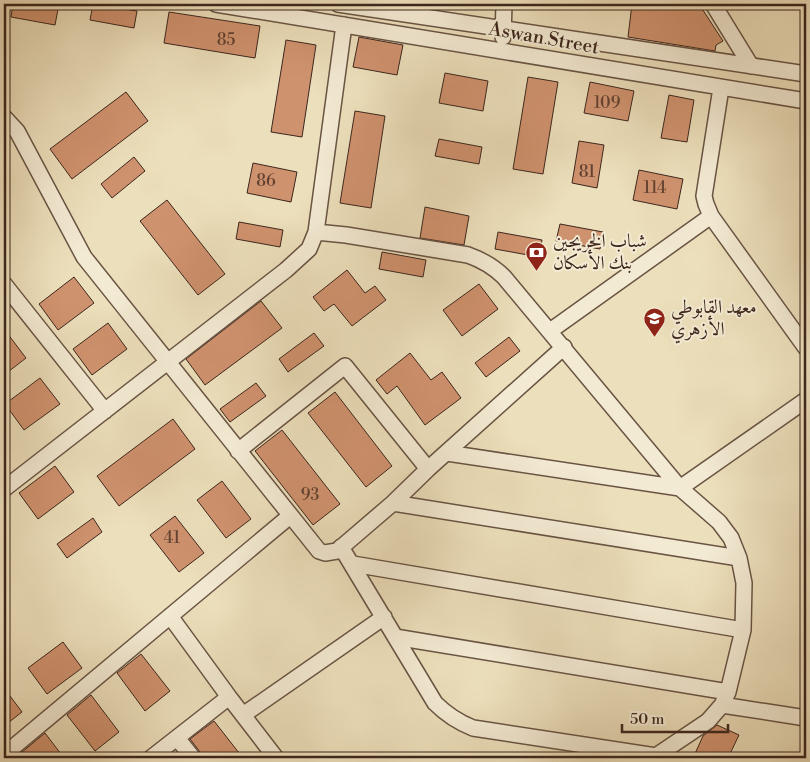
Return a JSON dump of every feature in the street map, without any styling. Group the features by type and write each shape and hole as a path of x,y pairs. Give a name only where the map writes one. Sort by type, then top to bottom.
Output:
{"street":[{"name":"Aswan Street","path":"216,4 806,101"},
{"name":"Aswan Street","path":"338,4 806,74"},
{"path":"501,51 504,29 504,4"},
{"path":"713,4 751,66"},
{"path":"4,489 303,256 309,249 316,232 344,25"},
{"path":"722,88 704,196 706,204 711,216 806,348"},
{"path":"4,117 17,131 79,251 319,551 331,553 341,547 393,503 428,469 564,348"},
{"path":"550,331 711,216"},
{"path":"316,232 468,255 494,267 550,331 680,488 719,522 731,538 739,558 744,583 743,630 725,699 708,721 657,757 473,728 446,714 435,703 353,564 341,547"},
{"path":"4,284 105,411"},
{"path":"238,451 345,366 428,469"},
{"path":"447,453 680,488 806,400"},
{"path":"393,503 739,558"},
{"path":"6,755 290,516"},
{"path":"353,564 743,630"},
{"path":"170,616 276,758"},
{"path":"243,715 384,616"},
{"path":"395,637 725,699 806,718"},
{"path":"151,758 229,697"},
{"path":"177,738 193,758"}],"building":[{"path":"13,4 59,4 55,25 11,17"},
{"path":"93,4 137,11 134,28 90,20"},
{"path":"632,4 699,4 723,41 716,45 715,51 628,37"},
{"path":"169,12 260,26 255,58 164,43"},
{"path":"359,37 403,45 397,75 353,67"},
{"path":"286,40 316,45 302,137 271,132"},
{"path":"445,73 488,81 483,111 439,103"},
{"path":"528,77 558,82 543,174 513,169"},
{"path":"590,82 634,91 628,121 584,113"},
{"path":"126,92 148,121 72,179 50,149"},
{"path":"669,95 694,100 687,142 661,138"},
{"path":"355,111 385,116 371,208 340,203"},
{"path":"439,139 482,147 479,164 435,156"},
{"path":"579,141 604,145 597,188 572,183"},
{"path":"134,157 145,171 112,198 101,184"},
{"path":"253,163 297,172 291,202 247,193"},
{"path":"639,170 683,179 677,209 633,200"},
{"path":"167,200 225,274 198,295 140,221"},
{"path":"425,207 469,216 464,245 420,238"},
{"path":"239,222 283,230 280,247 236,239"},
{"path":"560,224 603,232 600,249 556,241"},
{"path":"498,232 542,240 539,257 495,249"},
{"path":"382,252 426,260 423,277 379,269"},
{"path":"347,270 365,293 375,286 386,300 352,326 334,304 324,311 313,297"},
{"path":"74,277 94,303 58,330 39,304"},
{"path":"479,284 498,309 462,336 443,310"},
{"path":"261,301 282,328 205,385 186,359"},
{"path":"108,323 127,349 92,375 73,349"},
{"path":"4,329 26,358 4,375"},
{"path":"314,333 324,346 288,372 279,359"},
{"path":"509,337 520,351 486,377 475,363"},
{"path":"410,353 431,380 442,372 461,398 425,425 397,386 387,394 376,380"},
{"path":"40,378 60,404 24,430 5,404"},
{"path":"256,383 266,396 230,422 220,409"},
{"path":"335,392 392,466 366,487 308,413"},
{"path":"173,419 195,449 119,506 97,476"},
{"path":"282,430 340,504 313,525 255,451"},
{"path":"55,466 74,492 38,519 19,493"},
{"path":"222,481 251,519 226,538 197,500"},
{"path":"175,516 204,553 179,572 150,535"},
{"path":"93,518 102,532 67,558 57,544"},
{"path":"63,642 82,668 47,694 28,668"},
{"path":"141,654 170,691 145,711 117,673"},
{"path":"4,688 22,712 4,726"},
{"path":"91,695 119,732 95,751 67,715"},
{"path":"214,721 243,758 203,758 190,739"},
{"path":"717,725 739,735 728,758 693,758 703,736"},
{"path":"45,733 64,758 25,758 21,753"}],"place":[{"name":"شباب الخريجين بنك الأسكان","path":"537,271"},
{"name":"معهد القابوطي الأزهري","path":"655,337"}]}
